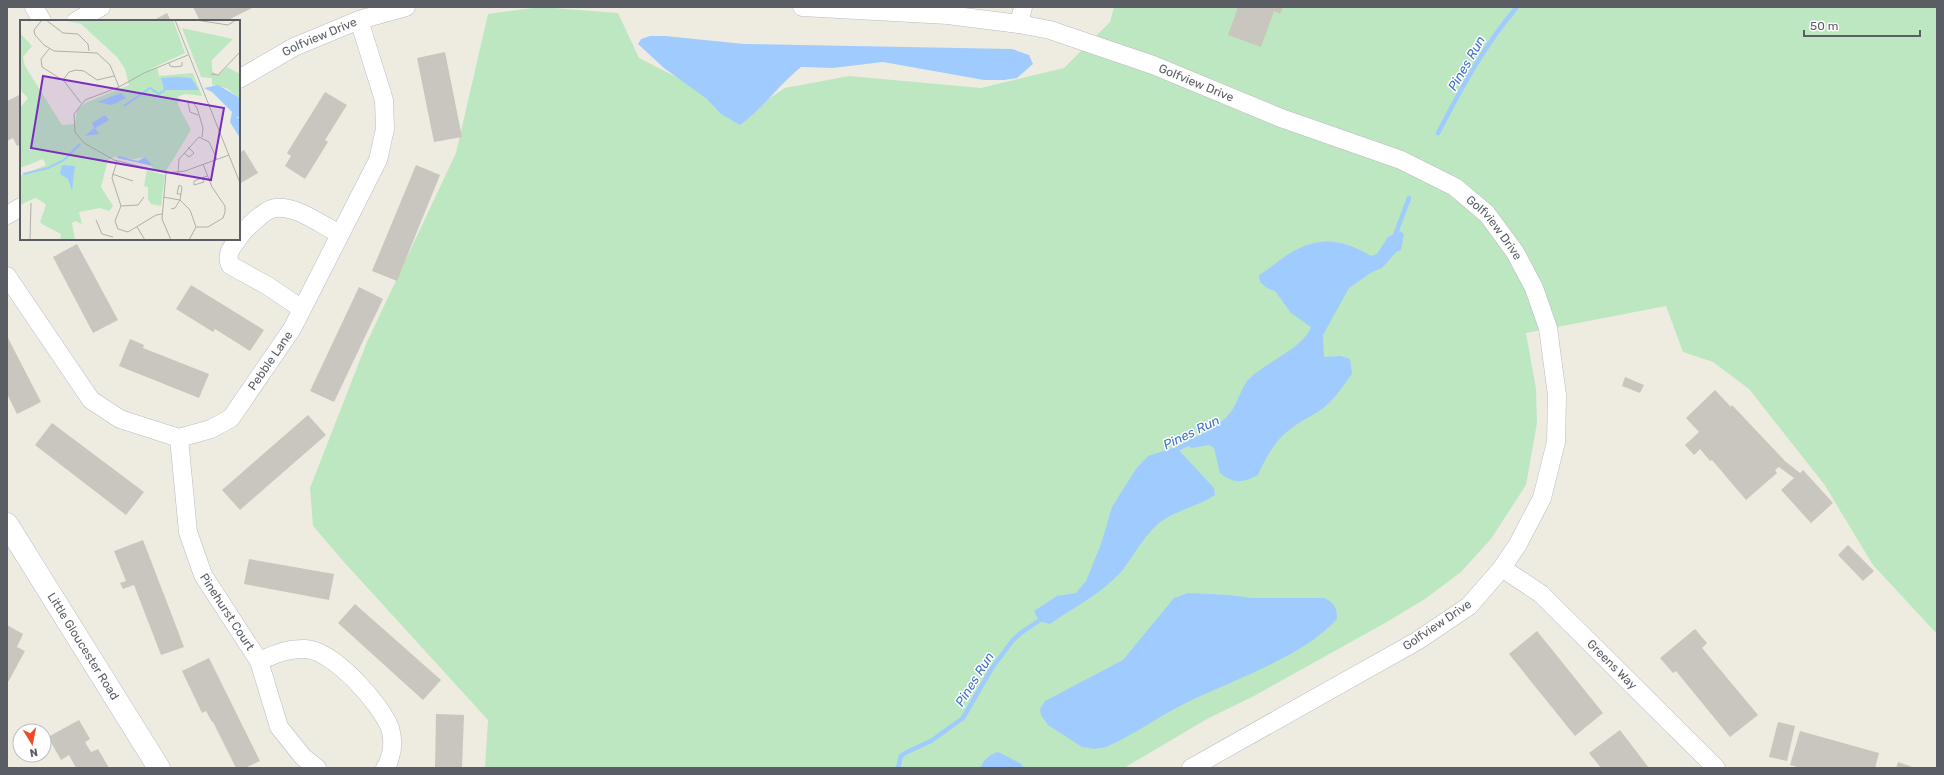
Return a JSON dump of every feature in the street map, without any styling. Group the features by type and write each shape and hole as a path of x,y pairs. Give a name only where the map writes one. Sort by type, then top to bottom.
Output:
{"street":[{"path":"34,7 41,20"},
{"path":"78,20 100,7"},
{"name":"Golfview Drive","path":"240,79 294,48 359,20 406,7"},
{"name":"Golfview Drive","path":"802,7 948,15 1021,16 1050,30 1153,65 1281,118 1402,160 1455,187 1487,214 1514,252 1534,288 1548,328 1557,395 1556,442 1542,498 1518,544 1502,568 1469,606 1417,641 1191,768"},
{"name":"Pebble Lane","path":"178,438 211,429 231,418 292,329 378,160 385,129 384,100 359,20"},
{"path":"7,215 20,208"},
{"path":"240,236 245,230 274,208 285,208 298,212 340,234"},
{"path":"236,240 229,250 228,258 230,265 268,286 302,309"},
{"path":"7,276 91,400 120,419 178,438"},
{"name":"Pinehurst Court","path":"178,438 188,532 203,575 259,661 279,727 303,757 317,768"},
{"name":"Little Gloucester Road","path":"7,524 159,768"},
{"name":"Greens Way","path":"1502,568 1541,594 1716,768"},
{"path":"259,661 283,650 307,649 327,657 348,673 380,708 390,728 393,748 385,768"}],"green space":[{"path":"541,7 618,13 639,58 698,88 738,119 785,88 849,76 981,88 1064,68 1110,22 1114,7 1937,7 1937,634 1873,565 1824,484 1749,389 1713,362 1683,352 1666,306 1526,333 1536,389 1537,423 1526,485 1491,539 1461,572 1425,599 1385,623 1254,696 1207,719 1124,768 485,768 488,720 313,526 310,488 367,342 456,153 488,14"}],"water":[{"path":"650,36 665,36 744,44 1012,49 1029,55 1033,64 1017,78 1004,80 984,80 883,62 833,68 801,67 740,125 721,114 707,99 664,68 638,44 641,39"},
{"path":"1400,231 1404,234 1401,250 1396,252 1382,268 1372,272 1349,288 1323,335 1324,357 1340,356 1350,359 1352,374 1338,393 1326,405 1299,423 1278,441 1258,475 1243,481 1234,481 1220,473 1214,448 1209,445 1192,448 1184,443 1208,430 1225,418 1233,409 1248,380 1255,373 1292,349 1307,335 1311,327 1291,313 1275,291 1267,288 1260,282 1259,275 1296,250 1317,242 1338,242 1371,256 1377,254 1388,237"},
{"path":"1176,447 1214,488 1215,495 1201,503 1172,515 1158,524 1143,541 1121,572 1096,594 1050,624 1039,621 1034,611 1057,596 1076,593 1086,581 1101,544 1112,507 1136,469 1148,456"},
{"path":"1188,593 1252,598 1324,598 1335,606 1337,619 1322,633 1284,658 1180,706 1125,738 1106,747 1095,749 1082,747 1048,725 1041,715 1040,709 1045,701 1123,660 1174,598"},
{"path":"998,752 1020,763 1024,768 980,768 987,758"}],"building":[{"path":"193,7 254,7 228,20 200,20"},
{"path":"1238,7 1283,7 1280,14 1274,11 1261,47 1228,35"},
{"path":"167,13 170,20 154,20"},
{"path":"445,52 462,137 434,142 417,58"},
{"path":"325,92 347,105 325,140 328,142 305,179 285,166 291,156 287,153"},
{"path":"20,94 20,144 17,146 13,138 7,141 7,101"},
{"path":"244,150 258,173 240,183 240,152"},
{"path":"416,165 440,175 397,281 372,271"},
{"path":"77,244 118,320 93,333 53,257"},
{"path":"191,285 264,330 250,351 215,329 213,332 176,309"},
{"path":"359,287 383,299 334,402 310,391"},
{"path":"7,336 41,402 17,414 7,394"},
{"path":"130,339 144,345 143,348 209,374 199,398 119,366"},
{"path":"1625,377 1644,385 1640,393 1622,386"},
{"path":"1715,390 1731,407 1732,405 1785,461 1800,473 1803,470 1833,503 1811,523 1781,490 1794,478 1779,467 1775,470 1777,473 1746,500 1712,460 1710,461 1700,449 1694,455 1685,445 1699,432 1686,418"},
{"path":"308,415 326,435 240,510 222,490"},
{"path":"52,423 144,492 126,515 35,445"},
{"path":"143,540 184,647 161,655 134,585 123,589 120,583 126,581 114,551"},
{"path":"1848,545 1874,571 1863,581 1838,555"},
{"path":"249,559 334,574 329,600 244,584"},
{"path":"355,604 441,680 423,700 338,623"},
{"path":"7,625 23,634 17,647 25,651 7,684"},
{"path":"1695,629 1707,643 1702,648 1758,715 1730,737 1676,671 1673,673 1660,658"},
{"path":"1537,631 1603,713 1575,736 1509,654"},
{"path":"209,658 260,761 245,768 236,768 213,722 206,711 202,713 182,671"},
{"path":"436,714 464,715 462,768 435,768"},
{"path":"79,720 90,739 85,742 91,752 98,749 109,768 76,768 69,755 61,760 52,744 52,735"},
{"path":"1778,722 1795,726 1787,761 1769,757"},
{"path":"1620,730 1649,768 1601,768 1589,753"},
{"path":"1800,731 1879,753 1875,768 1801,768 1790,765"},
{"path":"1898,762 1915,768 1896,768"}],"waterway":[{"name":"Pines Run","path":"1438,133 1494,36 1517,7"},
{"name":"Pines Run","path":"1394,238 1409,198"},
{"name":"Pines Run","path":"1173,451 1192,442"},
{"name":"Pines Run","path":"898,768 901,756 931,741 963,718 992,668 1013,640 1043,618"}]}
